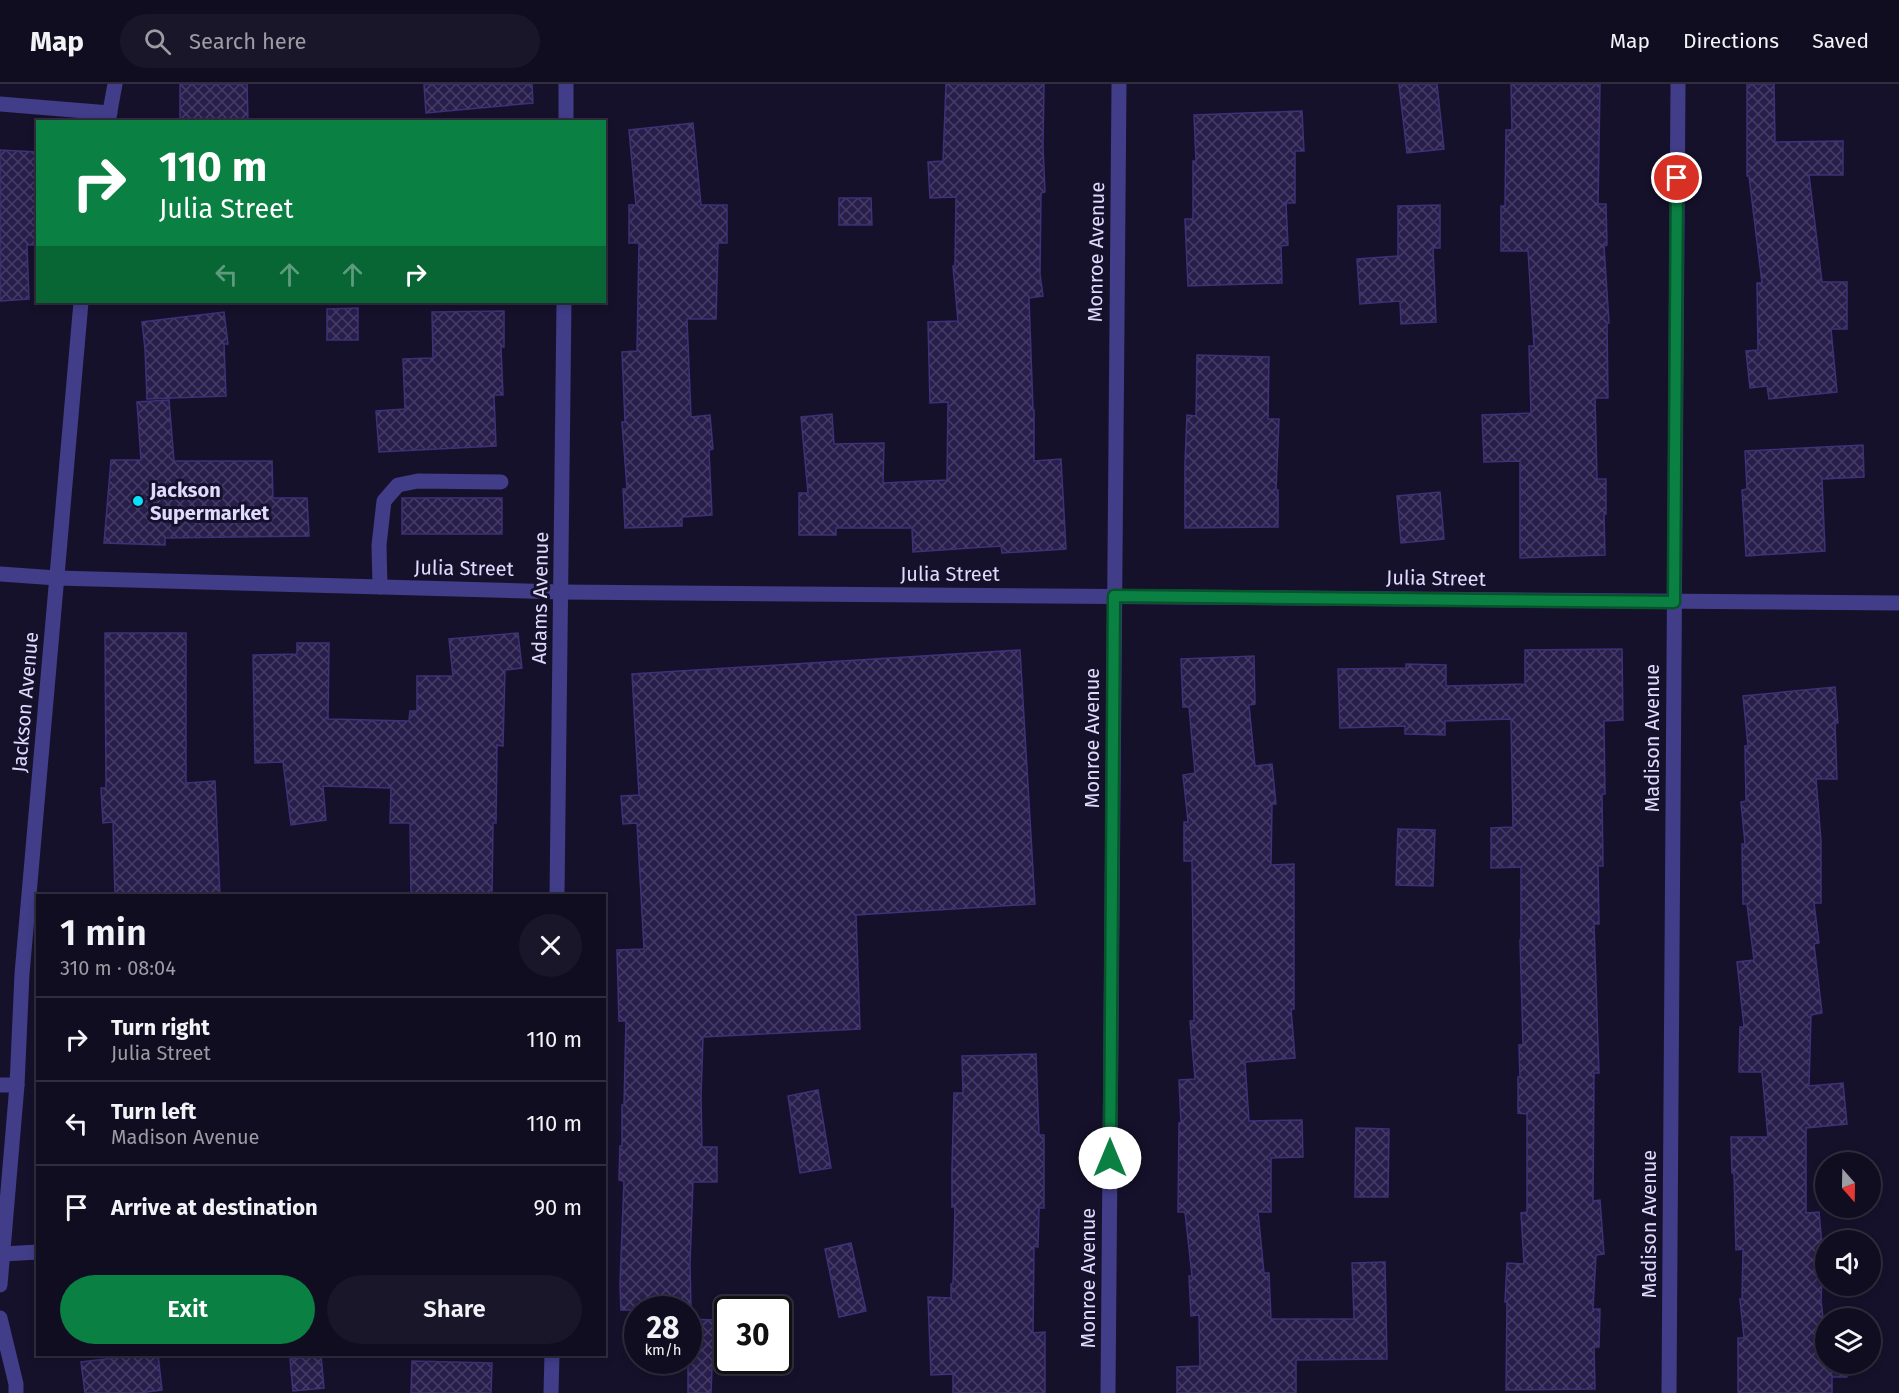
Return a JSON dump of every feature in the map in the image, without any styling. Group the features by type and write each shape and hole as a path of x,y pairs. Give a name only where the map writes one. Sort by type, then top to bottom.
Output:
{"street":[{"path":"0,104 109,117 115,84"},
{"path":"566,84 566,120"},
{"name":"Monroe Avenue","path":"1108,1393 1119,84"},
{"name":"Madison Avenue","path":"1669,1393 1678,84"},
{"name":"Jackson Avenue","path":"0,1285 17,1085 22,975 81,303"},
{"name":"Adams Avenue","path":"557,894 564,303"},
{"path":"380,587 380,545 384,501 398,485 418,482 501,482"},
{"name":"Julia Street","path":"0,574 57,578 561,592 1899,603"},
{"path":"0,1085 17,1085"},
{"path":"3,1254 36,1252"},
{"path":"0,1318 16,1384 15,1393"},
{"path":"551,1393 552,1356"}],"building":[{"path":"180,84 247,84 248,120 180,120"},
{"path":"424,84 532,84 533,103 426,113"},
{"path":"946,84 1044,84 1045,192 1041,193 1040,274 1043,296 1029,298 1034,461 1061,459 1066,549 1002,553 1001,546 913,552 912,528 836,528 836,535 799,535 799,493 808,493 801,417 832,414 834,444 884,443 883,483 947,480 948,402 930,403 928,322 958,321 953,266 955,266 956,197 930,198 928,162 943,161"},
{"path":"1399,84 1437,84 1444,149 1407,153"},
{"path":"1511,84 1600,84 1598,204 1606,204 1607,245 1604,246 1609,323 1607,323 1608,398 1595,398 1597,479 1606,479 1605,555 1520,558 1520,461 1484,462 1482,415 1531,413 1529,346 1534,346 1528,251 1501,251 1501,206 1505,206 1506,130 1512,130"},
{"path":"1747,84 1774,84 1775,142 1843,141 1843,175 1809,175 1822,282 1847,282 1847,329 1831,329 1837,392 1769,399 1767,386 1750,388 1746,351 1758,350 1757,283 1762,283 1749,176 1747,176"},
{"path":"1302,111 1304,151 1295,151 1295,203 1286,203 1288,245 1281,246 1282,283 1188,286 1185,219 1193,219 1193,161 1196,161 1194,115"},
{"path":"693,123 701,205 727,205 727,243 718,243 716,319 687,319 691,417 710,415 713,449 709,450 712,515 682,517 682,526 625,528 623,489 627,489 622,422 625,422 622,352 637,351 639,243 629,243 629,205 636,205 629,130"},
{"path":"0,150 36,152 36,226 34,245 27,245 29,299 0,301"},
{"path":"839,198 871,198 872,225 839,225"},
{"path":"1440,205 1440,248 1433,248 1436,322 1401,324 1400,301 1360,304 1357,259 1398,256 1398,206"},
{"path":"358,308 358,340 327,340 327,309"},
{"path":"504,311 504,347 501,347 503,395 494,395 496,446 379,452 376,411 405,409 403,359 433,358 432,312"},
{"path":"224,312 228,344 224,344 226,396 147,399 142,322"},
{"path":"1197,355 1269,357 1268,419 1279,419 1276,490 1278,490 1278,527 1185,528 1187,415 1196,416"},
{"path":"169,400 174,461 272,461 273,498 307,498 309,536 165,538 165,545 104,543 111,460 141,460 137,402"},
{"path":"1863,445 1864,477 1822,479 1825,551 1746,556 1742,490 1747,489 1745,451"},
{"path":"1440,492 1444,539 1401,543 1397,496"},
{"path":"402,498 502,498 502,534 402,534"},
{"path":"105,633 186,633 186,783 215,781 220,894 115,894 113,822 103,823 101,788 106,788"},
{"path":"518,633 522,668 505,670 503,746 497,745 492,894 411,894 410,823 390,823 391,788 323,786 326,820 291,825 283,762 255,763 253,655 297,654 297,643 329,643 328,719 409,721 410,711 417,711 417,676 453,676 449,639"},
{"path":"1622,649 1623,720 1604,721 1603,866 1598,866 1599,924 1594,924 1599,1073 1594,1073 1593,1201 1600,1200 1604,1254 1596,1255 1593,1309 1600,1309 1599,1347 1594,1347 1595,1389 1506,1390 1507,1263 1524,1264 1521,1213 1527,1212 1527,1114 1518,1113 1519,1045 1523,1045 1520,940 1521,867 1491,868 1491,828 1513,827 1511,719 1445,721 1445,735 1405,734 1405,726 1340,728 1338,669 1406,668 1406,664 1446,665 1446,686 1525,684 1525,650"},
{"path":"1020,650 1035,904 856,915 860,1029 703,1037 702,1147 717,1147 717,1182 693,1182 691,1296 624,1296 624,1310 621,1310 624,1181 619,1180 626,1021 619,1021 617,950 644,949 637,823 623,824 621,796 639,795 632,674"},
{"path":"1254,656 1255,704 1249,705 1255,766 1272,764 1276,804 1272,804 1271,865 1294,864 1294,1009 1291,1009 1295,1058 1245,1062 1249,1121 1302,1120 1303,1157 1271,1158 1271,1212 1258,1212 1264,1273 1269,1273 1271,1319 1354,1319 1352,1263 1385,1262 1387,1359 1296,1360 1296,1393 1177,1393 1177,1367 1200,1366 1199,1315 1191,1316 1189,1276 1192,1276 1185,1212 1178,1212 1179,1123 1181,1123 1179,1080 1195,1079 1190,1021 1194,1021 1192,861 1184,861 1184,822 1188,822 1183,775 1195,773 1189,707 1183,707 1181,659"},
{"path":"1835,687 1838,723 1835,723 1837,779 1816,779 1821,841 1821,903 1814,903 1819,943 1814,944 1822,1013 1811,1015 1809,1086 1843,1083 1847,1124 1806,1128 1806,1213 1815,1212 1815,1218 1820,1218 1821,1230 1815,1230 1815,1296 1821,1296 1822,1308 1815,1308 1815,1374 1847,1374 1847,1377 1832,1377 1832,1393 1738,1393 1738,1338 1744,1338 1740,1299 1742,1299 1743,1249 1736,1250 1731,1137 1768,1137 1762,1072 1739,1072 1740,1027 1744,1027 1737,962 1754,960 1747,904 1743,904 1742,844 1745,844 1741,802 1746,801 1745,746 1748,746 1743,696"},
{"path":"1398,829 1435,830 1433,886 1396,885"},
{"path":"1036,1054 1039,1135 1044,1135 1044,1208 1039,1208 1038,1247 1034,1246 1033,1333 1045,1332 1045,1393 953,1393 953,1374 931,1375 928,1297 951,1298 951,1284 953,1284 954,1093 963,1093 962,1056"},
{"path":"818,1090 831,1168 800,1173 788,1096"},
{"path":"1356,1128 1389,1129 1388,1197 1355,1197"},
{"path":"851,1243 866,1311 839,1317 825,1249"},
{"path":"702,1320 714,1320 711,1393 688,1393 688,1374 702,1374"},
{"path":"130,1356 158,1356 162,1390 139,1393 85,1393 81,1362"},
{"path":"321,1356 324,1388 293,1391 290,1359"},
{"path":"412,1361 492,1363 491,1393 411,1393"}],"place":[{"name":"Jackson Supermarket","path":"138,501"}],"route":[{"path":"1110,1158 1114,596 1674,602 1677,178"}]}
